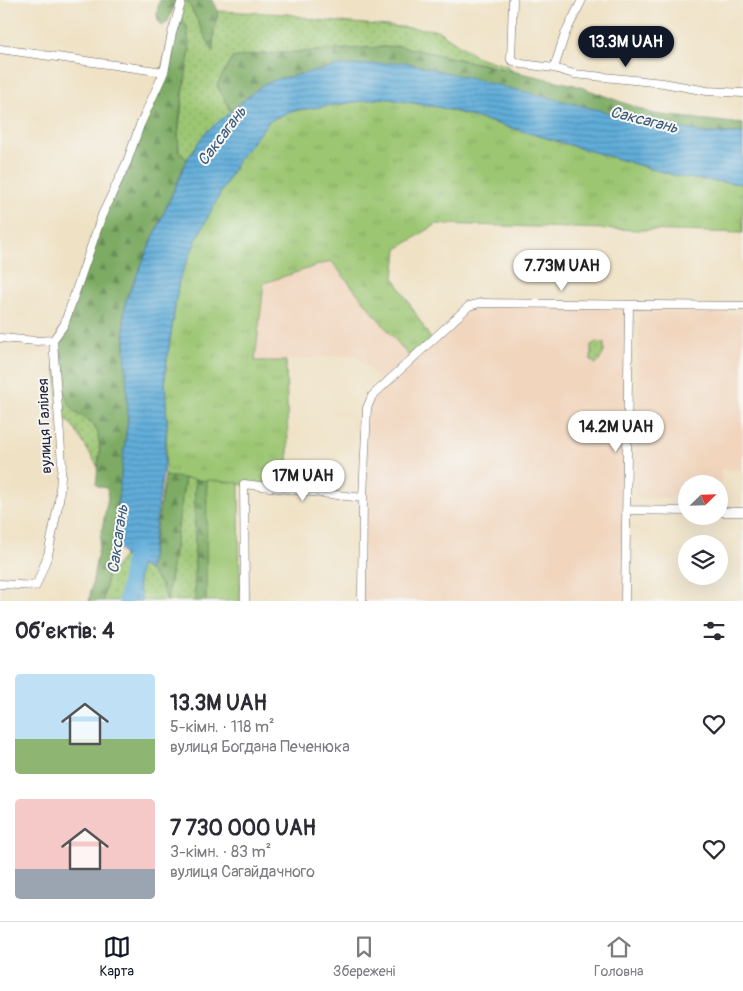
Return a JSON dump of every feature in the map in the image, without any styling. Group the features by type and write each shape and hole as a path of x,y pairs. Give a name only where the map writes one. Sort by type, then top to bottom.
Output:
{"street":[{"path":"0,338 37,341 53,340 64,325 102,215 127,162 140,125 164,72 172,33 182,0"},
{"path":"513,0 511,60 522,64 554,68 574,74 663,83 707,91 743,93"},
{"path":"554,68 565,34 582,0"},
{"path":"0,49 164,72"},
{"path":"362,601 363,498 367,408 369,401 469,306 480,302 743,306"},
{"path":"625,601 629,304"},
{"name":"вулиця Галілея","path":"0,584 36,586 48,555 59,501 62,464 53,340"},
{"path":"245,601 244,484 363,498"},
{"path":"626,510 678,511"},
{"path":"728,512 743,512"}],"shaded area":[{"path":"331,261 412,360 469,306 629,305 625,601 362,601 367,408 384,385 358,357 347,355 255,362 264,283"},
{"path":"639,311 743,314 742,470 721,469 721,475 678,475 678,498 638,498 635,495"}],"green space":[{"path":"160,0 177,0 167,23 161,26 157,13"},
{"path":"182,0 187,0 213,51 214,30 218,11 289,14 316,20 437,30 477,57 508,66 513,71 399,46 249,55 218,85 231,112 204,134 187,160 179,151 178,135 189,47 187,27 178,13"},
{"path":"187,0 213,0 218,11 214,30 213,52"},
{"path":"178,13 187,27 190,50 178,135 179,151 187,160 126,300 124,316 128,418 111,557 103,601 89,601 108,497 107,488 96,485 100,450 98,433 91,422 76,413 69,404 56,370 55,347 92,242 153,99"},
{"path":"399,46 575,85 654,114 743,124 743,133 706,133 651,123 262,85 231,112 217,85 232,58 249,55"},
{"path":"383,98 443,108 673,175 743,184 743,233 437,224 397,249 394,278 432,341 412,360 331,261 264,283 255,361 286,361 289,490 165,476 167,423 165,374 179,280 199,234 238,160 269,121 291,111"},
{"path":"596,342 604,343 604,352 598,363 595,364 591,360 591,345"},
{"path":"56,370 76,413 91,422 98,433 100,450 98,467 73,426 59,414"},
{"path":"165,476 185,478 167,601 162,586 149,570"},
{"path":"185,478 195,479 195,601 167,601"},
{"path":"195,479 207,480 206,601 195,601"},
{"path":"207,480 239,483 240,601 206,601"},
{"path":"124,556 152,573 160,584 167,601 103,601 107,577"}],"water":[{"path":"404,62 651,123 706,133 743,133 743,184 673,175 443,108 383,98 291,111 269,121 238,160 199,234 179,280 165,374 167,423 164,466 149,570 140,565 138,584 142,601 135,601 129,559 124,556 113,539 128,418 124,316 126,300 187,160 204,134 262,85 278,79 339,66"}],"waterway":[{"name":"Саксагань","path":"126,601 134,550"}]}
